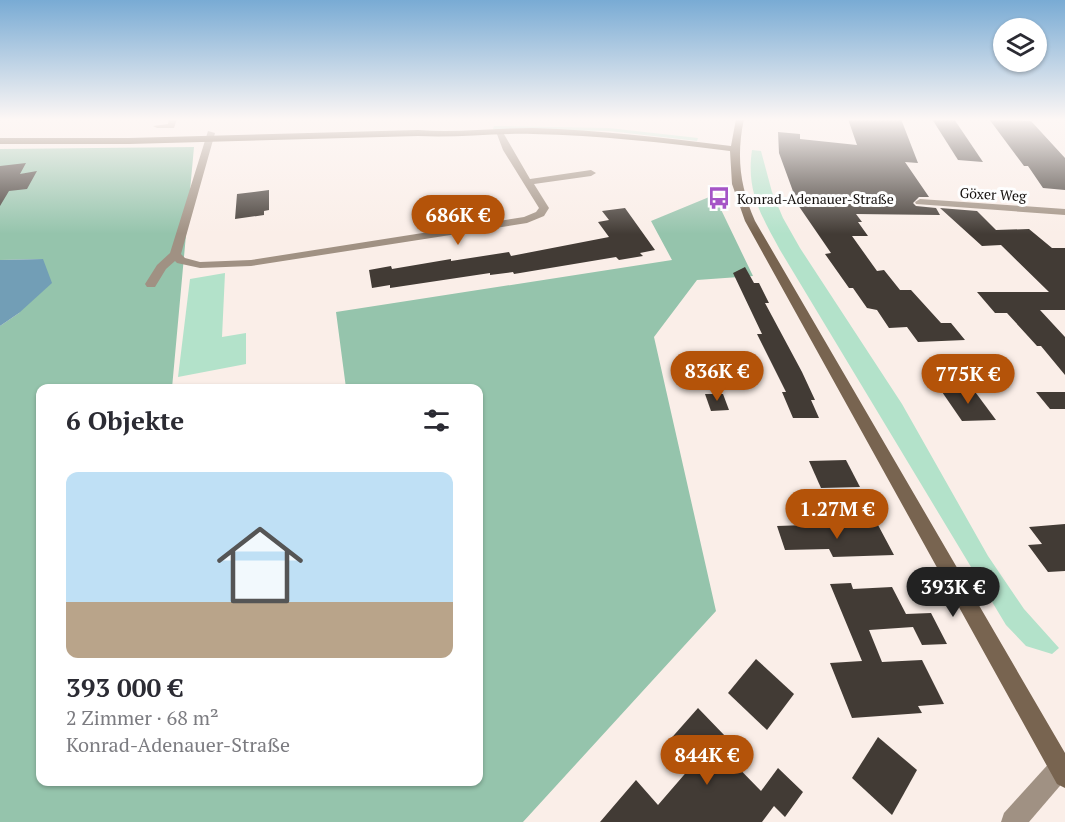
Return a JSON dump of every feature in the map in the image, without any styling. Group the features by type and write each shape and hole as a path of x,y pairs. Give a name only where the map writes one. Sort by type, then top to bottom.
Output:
{"main road":[{"path":"735,157 734,174 737,189 755,230 1063,769"}],"street":[{"path":"151,284 161,267 175,254 204,157"},
{"path":"175,254 181,261 200,265 251,263 526,220 540,214 544,208 513,157"},
{"path":"527,182 591,173"},
{"name":"Göxer Weg","path":"920,202 1065,212"},
{"path":"1013,822 1063,769"}],"green space":[{"path":"0,157 193,157 172,384 36,384 36,786 483,786 483,384 345,384 336,312 672,260 651,221 714,195 753,276 697,280 654,337 716,611 523,822 0,822 0,326 19,313 43,259 0,260"},
{"path":"752,157 763,157 772,192 800,248 902,404 988,556 1024,609 1059,648 1052,654 1026,646 1006,625 780,250 761,214 753,190"},
{"path":"225,273 222,337 246,333 246,364 178,377 190,279"}],"water":[{"path":"43,259 52,283 19,313 0,326 0,260"}],"building":[{"path":"781,157 916,157 918,163 905,162 929,197 919,197 913,203 916,206 936,208 940,215 856,214 862,222 858,222 868,236 852,236 877,271 884,270 900,290 911,290 941,323 951,323 965,340 918,342 907,327 889,328 877,310 867,308 853,288 849,288 825,254 831,253 798,205"},
{"path":"956,157 980,157 983,162 958,160"},
{"path":"1018,157 1064,157 1065,190 1043,188 1028,166 1024,166"},
{"path":"26,163 20,174 37,171 27,189 9,191 0,206 0,166"},
{"path":"269,190 269,210 264,211 264,215 235,219 237,194"},
{"path":"625,208 655,250 640,253 643,256 619,260 616,257 514,274 513,272 490,275 490,273 390,288 390,285 372,288 369,270 391,266 392,269 509,252 511,256 609,237 598,222 609,220 602,211"},
{"path":"940,208 977,211 996,230 1029,229 1052,248 1065,248 1065,310 1040,310 1065,337 1065,375 1041,346 1037,346 1007,313 995,313 977,292 1049,292 1001,245 982,246"},
{"path":"745,267 754,283 759,283 769,303 765,303 802,372 815,400 811,400 819,418 793,418 782,392 786,392 757,334 762,334 733,273"},
{"path":"940,389 973,389 996,420 962,421"},
{"path":"1036,392 1065,392 1065,409 1050,409"},
{"path":"705,394 723,394 729,410 711,411"},
{"path":"846,460 860,487 821,488 809,461"},
{"path":"1065,524 1065,571 1048,572 1028,545 1042,544 1029,527"},
{"path":"806,525 807,528 878,525 894,555 833,557 829,549 785,550 777,526"},
{"path":"851,583 853,589 892,587 906,614 931,613 947,644 922,645 913,627 869,630 882,662 922,660 944,704 918,706 922,713 852,718 830,663 862,661 830,584"},
{"path":"756,659 794,694 767,730 728,693"},
{"path":"698,708 726,737 718,747 761,791 778,768 803,792 785,817 774,806 762,822 600,822 636,780 658,805 690,768 667,743"},
{"path":"878,737 917,770 892,815 852,778"}],"place":[{"name":"Konrad-Adenauer-Straße","path":"719,198"}]}
